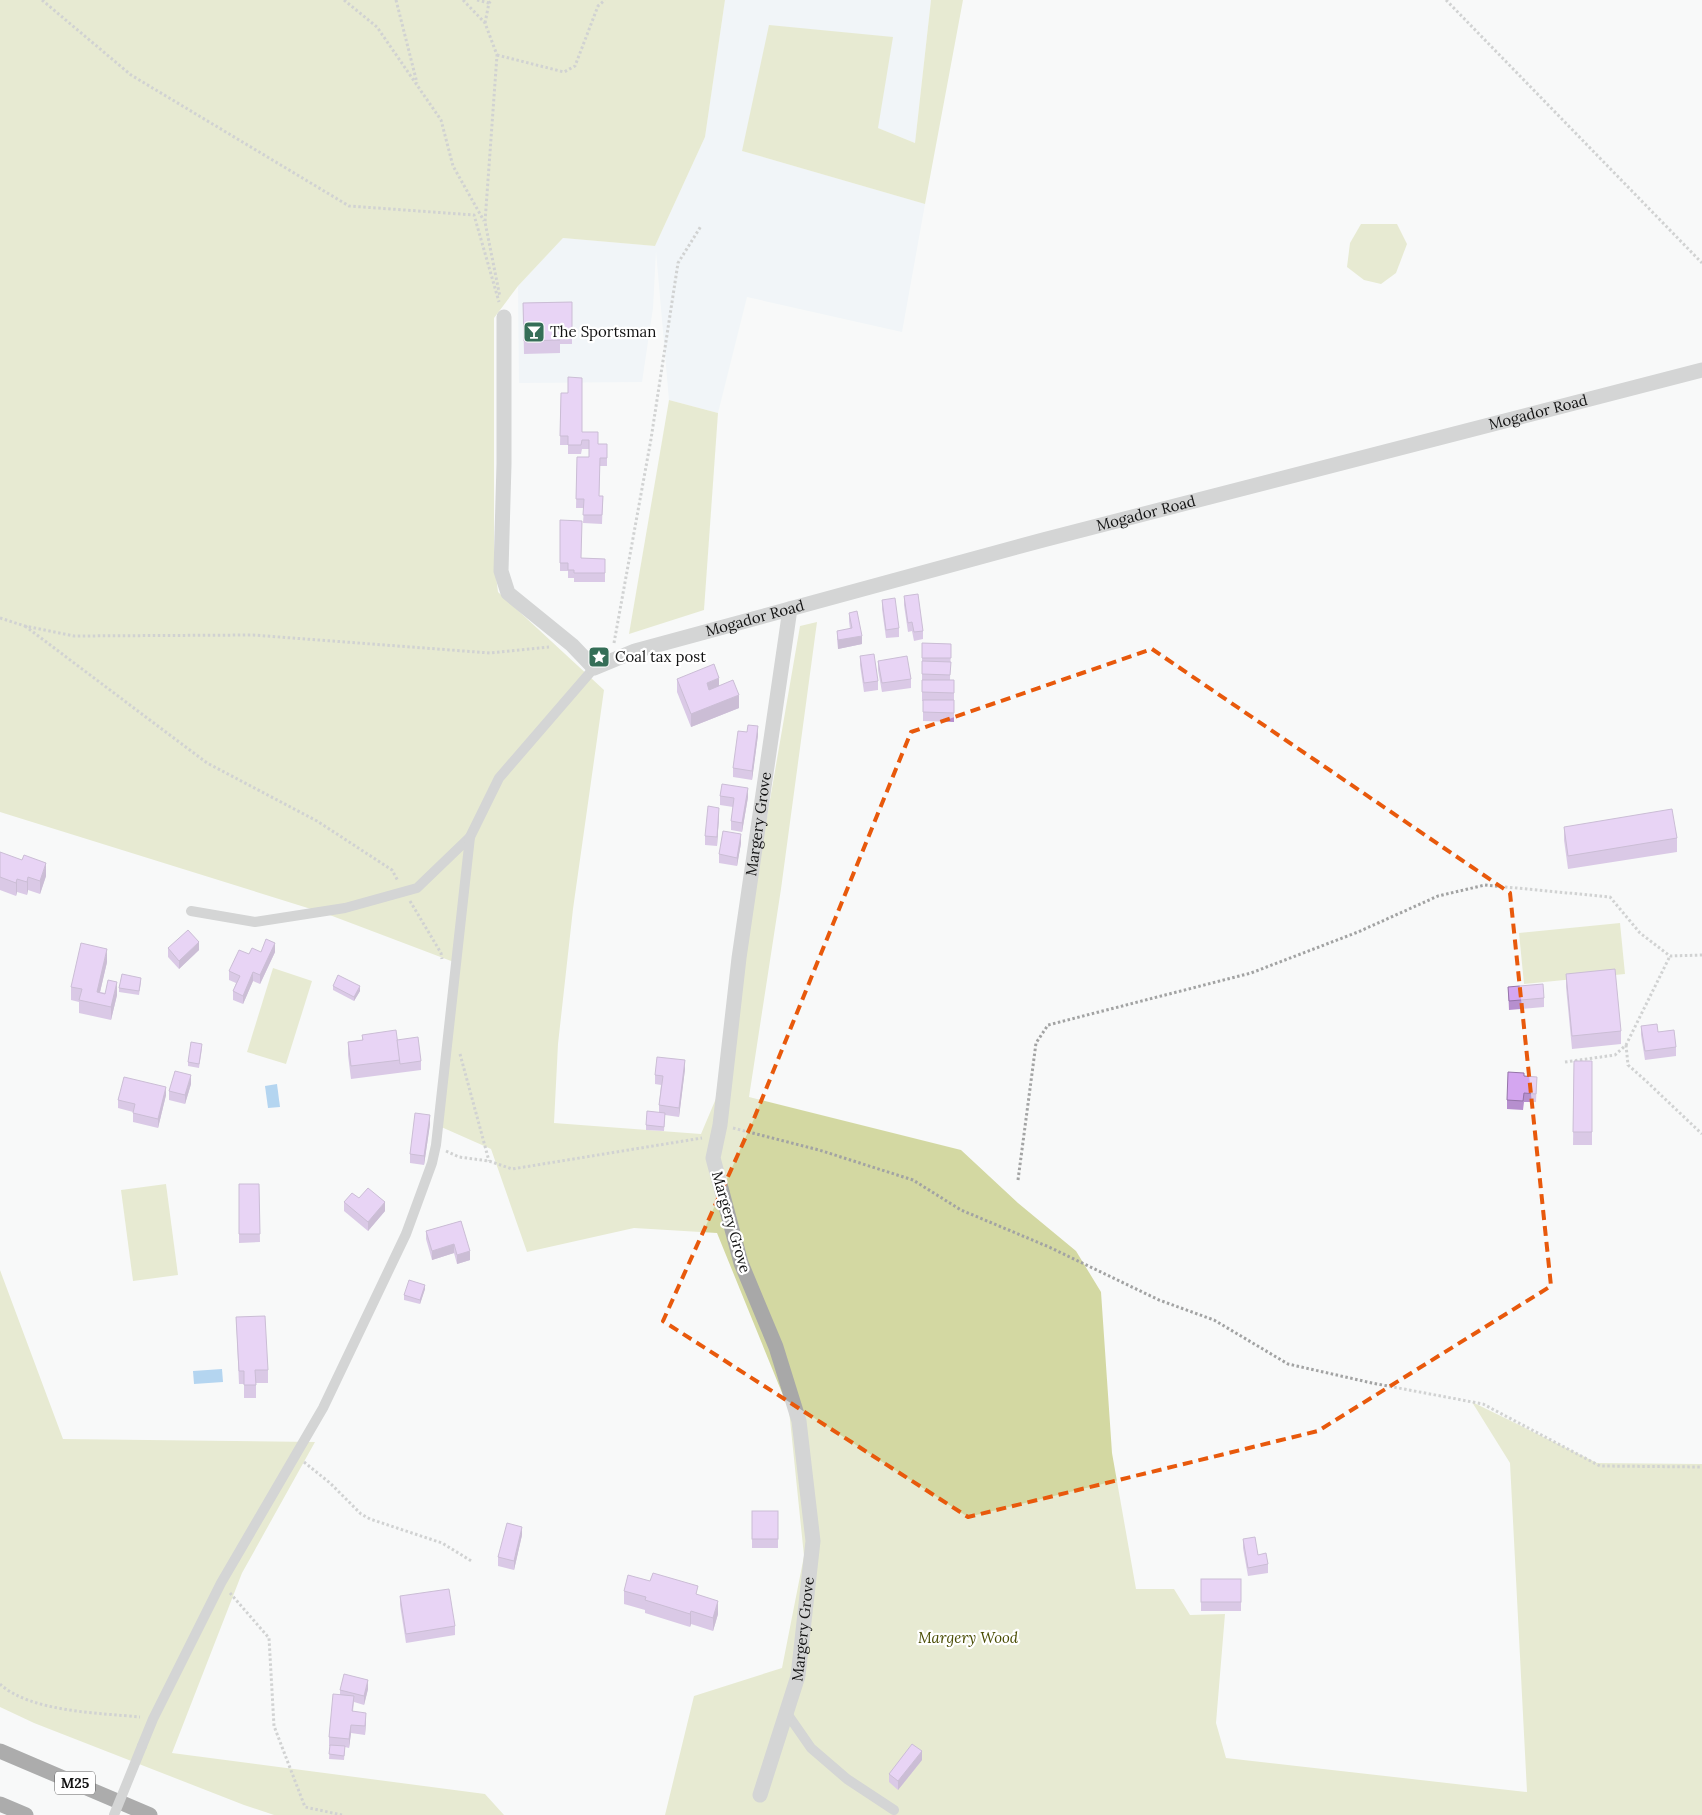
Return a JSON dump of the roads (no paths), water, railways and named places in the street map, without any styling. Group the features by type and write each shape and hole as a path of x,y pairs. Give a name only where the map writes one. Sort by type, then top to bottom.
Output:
{"highway":[{"name":"M25","path":"0,1752 150,1815"},
{"path":"0,1804 26,1815"}],"street":[{"path":"504,317 504,464 501,571 508,593 572,645 594,668"},
{"name":"Mogador Road","path":"594,668 635,651 1053,538 1702,370"},
{"name":"Margery Grove","path":"760,1794 798,1676 813,1541 799,1421 776,1347 741,1264 713,1158 720,1125 739,958 790,609"}],"lane":[{"path":"114,1815 153,1719 221,1583 323,1408 402,1242 432,1164 436,1145 470,837 499,778 594,668"},
{"path":"191,911 255,922 345,908 417,888 470,837"},
{"path":"786,1712 811,1748 847,1779 894,1810"}],"water":[{"path":"277,1084 280,1107 268,1108 265,1086"},
{"path":"222,1369 223,1382 194,1384 193,1371"}],"place":[{"name":"The Sportsman","path":"534,332"},
{"name":"Coal tax post","path":"599,657"}],"park label":[{"name":"Margery Wood","path":"968,1638"}]}
